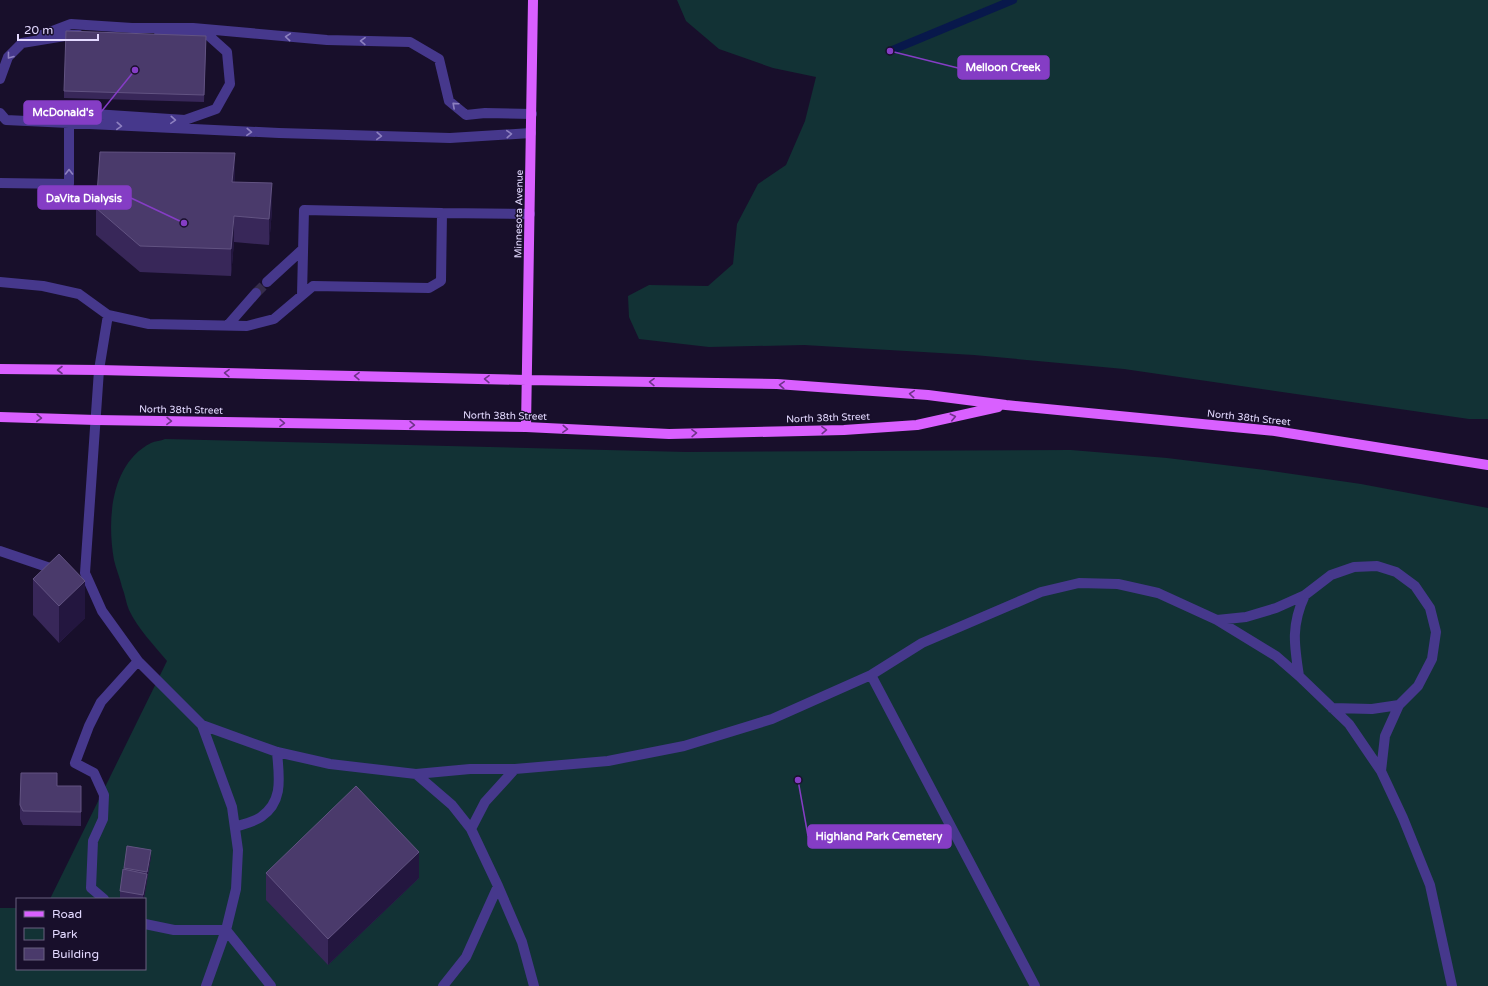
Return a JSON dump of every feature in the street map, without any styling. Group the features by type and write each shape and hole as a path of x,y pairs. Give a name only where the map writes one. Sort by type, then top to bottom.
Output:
{"main road":[{"name":"Minnesota Avenue","path":"526,428 534,0"},
{"name":"North 38th Street","path":"0,369 777,384 928,395 1006,405 1275,431 1488,465"},
{"name":"North 38th Street","path":"0,417 526,428 668,434 844,430 917,425 1006,405"}],"lane":[{"path":"0,79 8,57 22,43 71,24 132,28 193,28 327,40 410,42 439,59 449,101 466,115 485,113 532,114"},
{"path":"0,183 69,184 69,124 80,113 186,120 216,109 230,84 227,52 208,35 71,35 22,43"},
{"path":"0,113 6,120 287,134 450,138 531,132"},
{"path":"302,295 304,210 530,214"},
{"path":"0,282 43,286 79,294 108,315 150,324 247,326 274,319 313,286 429,288 441,281 442,213"},
{"path":"267,282 303,249"},
{"path":"228,325 256,293"},
{"path":"108,315 99,370 96,420 78,573 102,612 138,661 202,726 232,807 238,850 236,889 226,930 206,986"},
{"path":"0,550 64,572 78,573"},
{"path":"1217,620 1246,617 1276,608 1305,595 1331,576 1354,567 1377,566 1396,572 1415,586 1430,608 1436,632 1432,659 1418,686 1399,705 1385,736 1381,771"},
{"path":"202,726 277,752 330,764 416,774 470,769 515,769 608,761 684,746 772,719 871,675 929,640 1041,592 1079,583 1118,584 1158,593 1217,620 1276,656 1349,724 1381,771 1403,818 1430,885 1452,986"},
{"path":"1299,676 1294,648 1295,625 1298,609 1305,595"},
{"path":"103,898 91,888 93,841 103,819 104,795 94,773 75,763 89,726 101,702 138,661"},
{"path":"871,675 1035,986"},
{"path":"1332,708 1372,709 1399,705"},
{"path":"235,827 260,818 275,803 279,783 277,752"},
{"path":"471,829 485,802 515,769"},
{"path":"416,774 452,805 471,829 522,942 534,986"},
{"path":"443,986 466,957 498,886"},
{"path":"146,924 174,930 226,930"},
{"path":"226,930 271,986"}],"green space":[{"path":"677,0 1488,0 1488,419 1469,419 1124,369 974,355 804,345 709,347 639,339 629,317 628,296 649,285 708,286 733,264 737,224 758,184 786,165 805,121 816,77 773,68 719,49 686,21"},
{"path":"165,439 686,452 1071,450 1167,458 1265,470 1361,484 1488,508 1488,986 0,986 0,908 16,908 16,970 146,970 146,898 50,898 167,661 142,630 129,610 114,560 112,545 112,511 114,495 119,479 137,452 151,443"}],"building":[{"path":"66,31 206,36 204,95 64,91"},
{"path":"100,152 235,153 232,182 272,183 269,219 234,216 231,249 140,246 96,208"},
{"path":"59,554 85,581 59,606 33,579"},
{"path":"21,773 57,773 57,786 81,786 81,812 23,811 20,805"},
{"path":"356,786 419,852 328,939 266,873"},
{"path":"127,846 151,850 147,872 124,868"},
{"path":"123,869 147,874 143,895 120,891"}],"waterway":[{"path":"890,51 1013,0"}],"tunnel":[{"path":"256,293 267,282"}],"place":[{"name":"Melloon Creek","path":"890,51"},
{"name":"McDonald's","path":"135,70"},
{"name":"DaVita Dialysis","path":"184,223"},
{"name":"Highland Park Cemetery","path":"798,780"}]}
